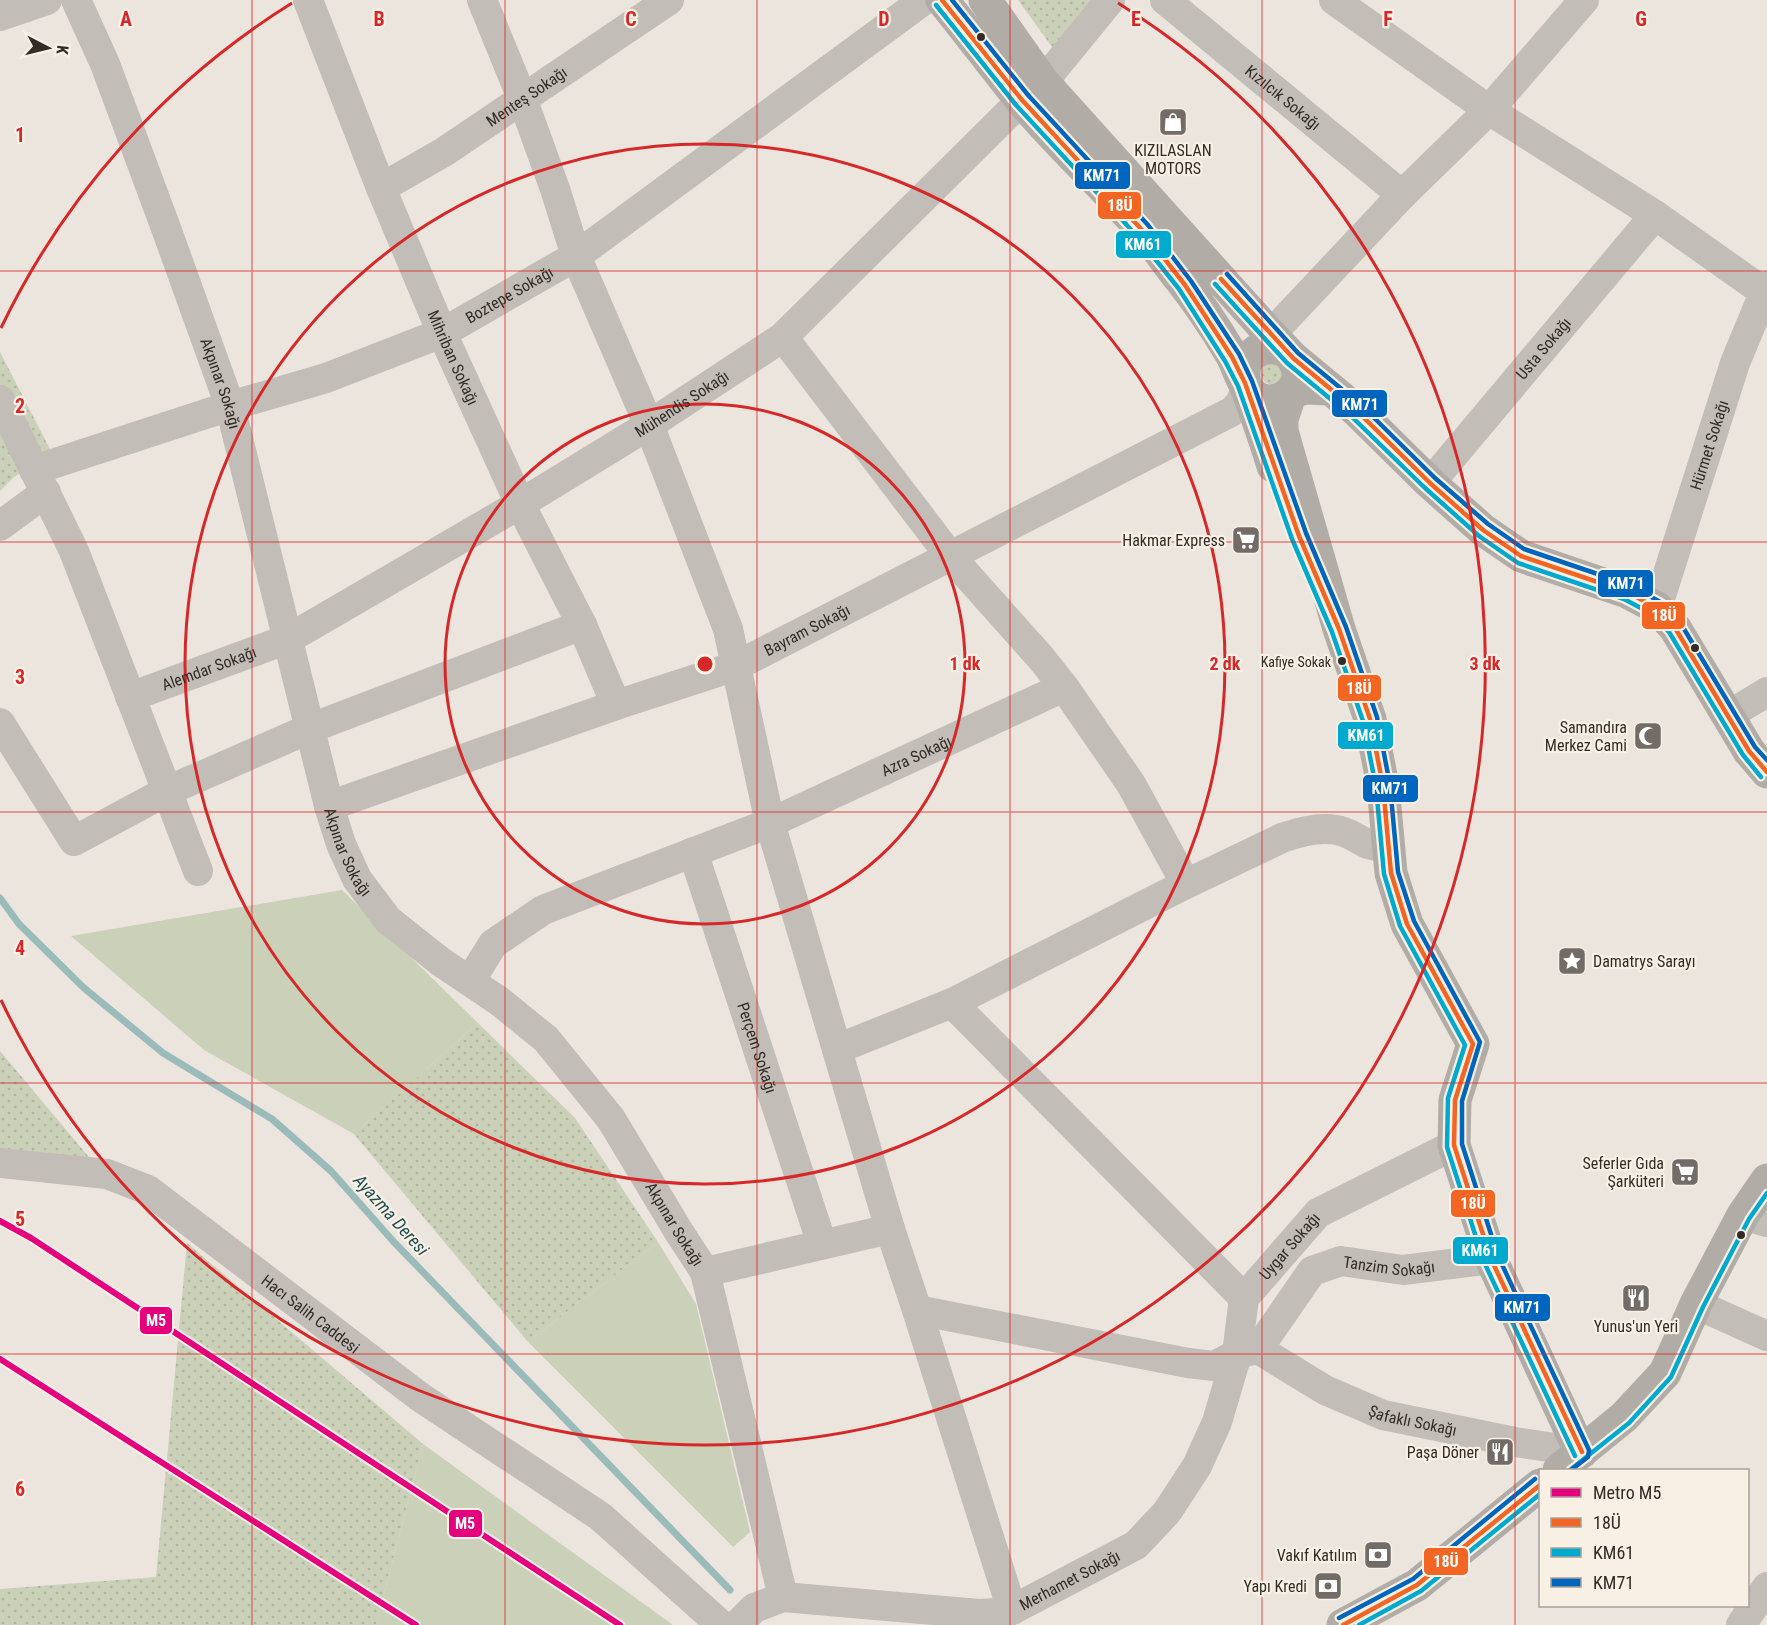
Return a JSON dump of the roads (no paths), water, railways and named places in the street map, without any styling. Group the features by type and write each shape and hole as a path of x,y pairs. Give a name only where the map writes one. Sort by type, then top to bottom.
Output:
{"main road":[{"path":"942,0 1032,91 1265,346 1299,536 1340,628"},
{"path":"985,0 1032,91 1185,285 1218,333 1265,346 1293,358 1356,410 1430,483 1483,530 1521,556 1627,592 1658,608 1675,628 1749,751 1767,772"},
{"path":"1265,346 1254,395 1268,401 1284,398 1291,392 1306,388 1330,389"},
{"path":"1293,358 1298,375 1281,419 1282,431 1340,628 1370,718 1383,786 1391,873 1407,924 1473,1044 1455,1100 1454,1145 1491,1258 1574,1438 1570,1461"},
{"path":"1570,1461 1624,1418 1665,1372 1696,1304 1755,1219 1767,1180"},
{"path":"1343,1625 1417,1585 1539,1486"}],"street":[{"path":"0,16 46,0"},
{"name":"Akpınar Sokağı","path":"76,0 105,64 230,406 328,806 341,844 357,879 388,920 441,962 499,1001 546,1039 611,1119 705,1272 783,1597"},
{"name":"Mihriban Sokağı","path":"308,0 381,188 442,333 520,504 582,625 616,705"},
{"path":"482,0 522,98 576,256 649,425 728,629 770,823 890,1229 1012,1610"},
{"name":"Menteş Sokağı","path":"381,188 444,152 669,0"},
{"name":"Boztepe Sokağı","path":"0,526 40,481 230,406 326,378 442,333 576,256 924,0"},
{"name":"Mühendis Sokağı","path":"288,639 520,504 649,425 783,337 1032,91 1110,0"},
{"name":"Kızılcık Sokağı","path":"1165,0 1402,195"},
{"path":"1334,0 1490,110 1765,289"},
{"path":"1265,346 1402,195 1490,110 1584,0"},
{"name":"Usta Sokağı","path":"1430,483 1655,216"},
{"name":"Hürmet Sokağı","path":"1658,608 1736,363 1765,289"},
{"path":"783,337 950,556 1064,687 1131,784 1186,884"},
{"name":"Bayram Sokağı","path":"328,806 616,705 736,666 1231,412 1240,404 1265,346"},
{"path":"0,400 74,551 198,871"},
{"path":"0,723 74,841 167,791 310,728 582,625"},
{"name":"Alemdar Sokağı","path":"130,697 288,639"},
{"name":"Azra Sokağı","path":"470,981 493,944 543,910 770,823 1064,687"},
{"path":"1727,716 1767,692"},
{"path":"837,1049 952,1003 1186,884 1296,833 1343,831 1368,845 1389,846"},
{"name":"Perçem Sokağı","path":"693,852 822,1244"},
{"path":"917,1310 1188,1363 1214,1365 1247,1352 1244,1298 952,1003"},
{"name":"Uygar Sokağı","path":"1244,1298 1318,1213 1454,1145"},
{"name":"Hacı Salih Caddesi","path":"0,1163 107,1174 148,1190 420,1397 601,1517 721,1625"},
{"path":"705,1272 890,1229"},
{"name":"Tanzim Sokağı","path":"1247,1352 1312,1271 1341,1261 1403,1270 1491,1258"},
{"path":"1696,1304 1767,1336"},
{"name":"Şafaklı Sokağı","path":"1247,1352 1324,1390 1383,1415 1515,1442 1570,1461"},
{"name":"Merhamet Sokağı","path":"783,1597 979,1614 997,1613 1012,1610 1136,1545 1167,1512 1197,1466 1247,1352"},
{"path":"737,1625 754,1608 783,1597"}],"waterway":[{"name":"Ayazma Deresi","path":"0,898 19,924 84,988 163,1053 272,1119 331,1171 393,1241 730,1590"}],"metro line":[{"name":"M5","path":"0,1221 31,1238 620,1625"},
{"name":"M5","path":"0,1359 416,1625"}],"place":[{"name":"KIZILASLAN MOTORS","path":"1173,122"},
{"name":"Hakmar Express","path":"1246,540"},
{"name":"Kafiye Sokak","path":"1342,661"},
{"name":"Samandıra Merkez Cami","path":"1648,736"},
{"name":"Damatrys Sarayı","path":"1572,961"},
{"name":"Seferler Gıda Şarküteri","path":"1685,1172"},
{"name":"Yunus'un Yeri","path":"1636,1298"},
{"name":"Paşa Döner","path":"1500,1452"},
{"name":"Vakıf Katılım","path":"1378,1555"},
{"name":"Yapı Kredi","path":"1328,1586"}]}
